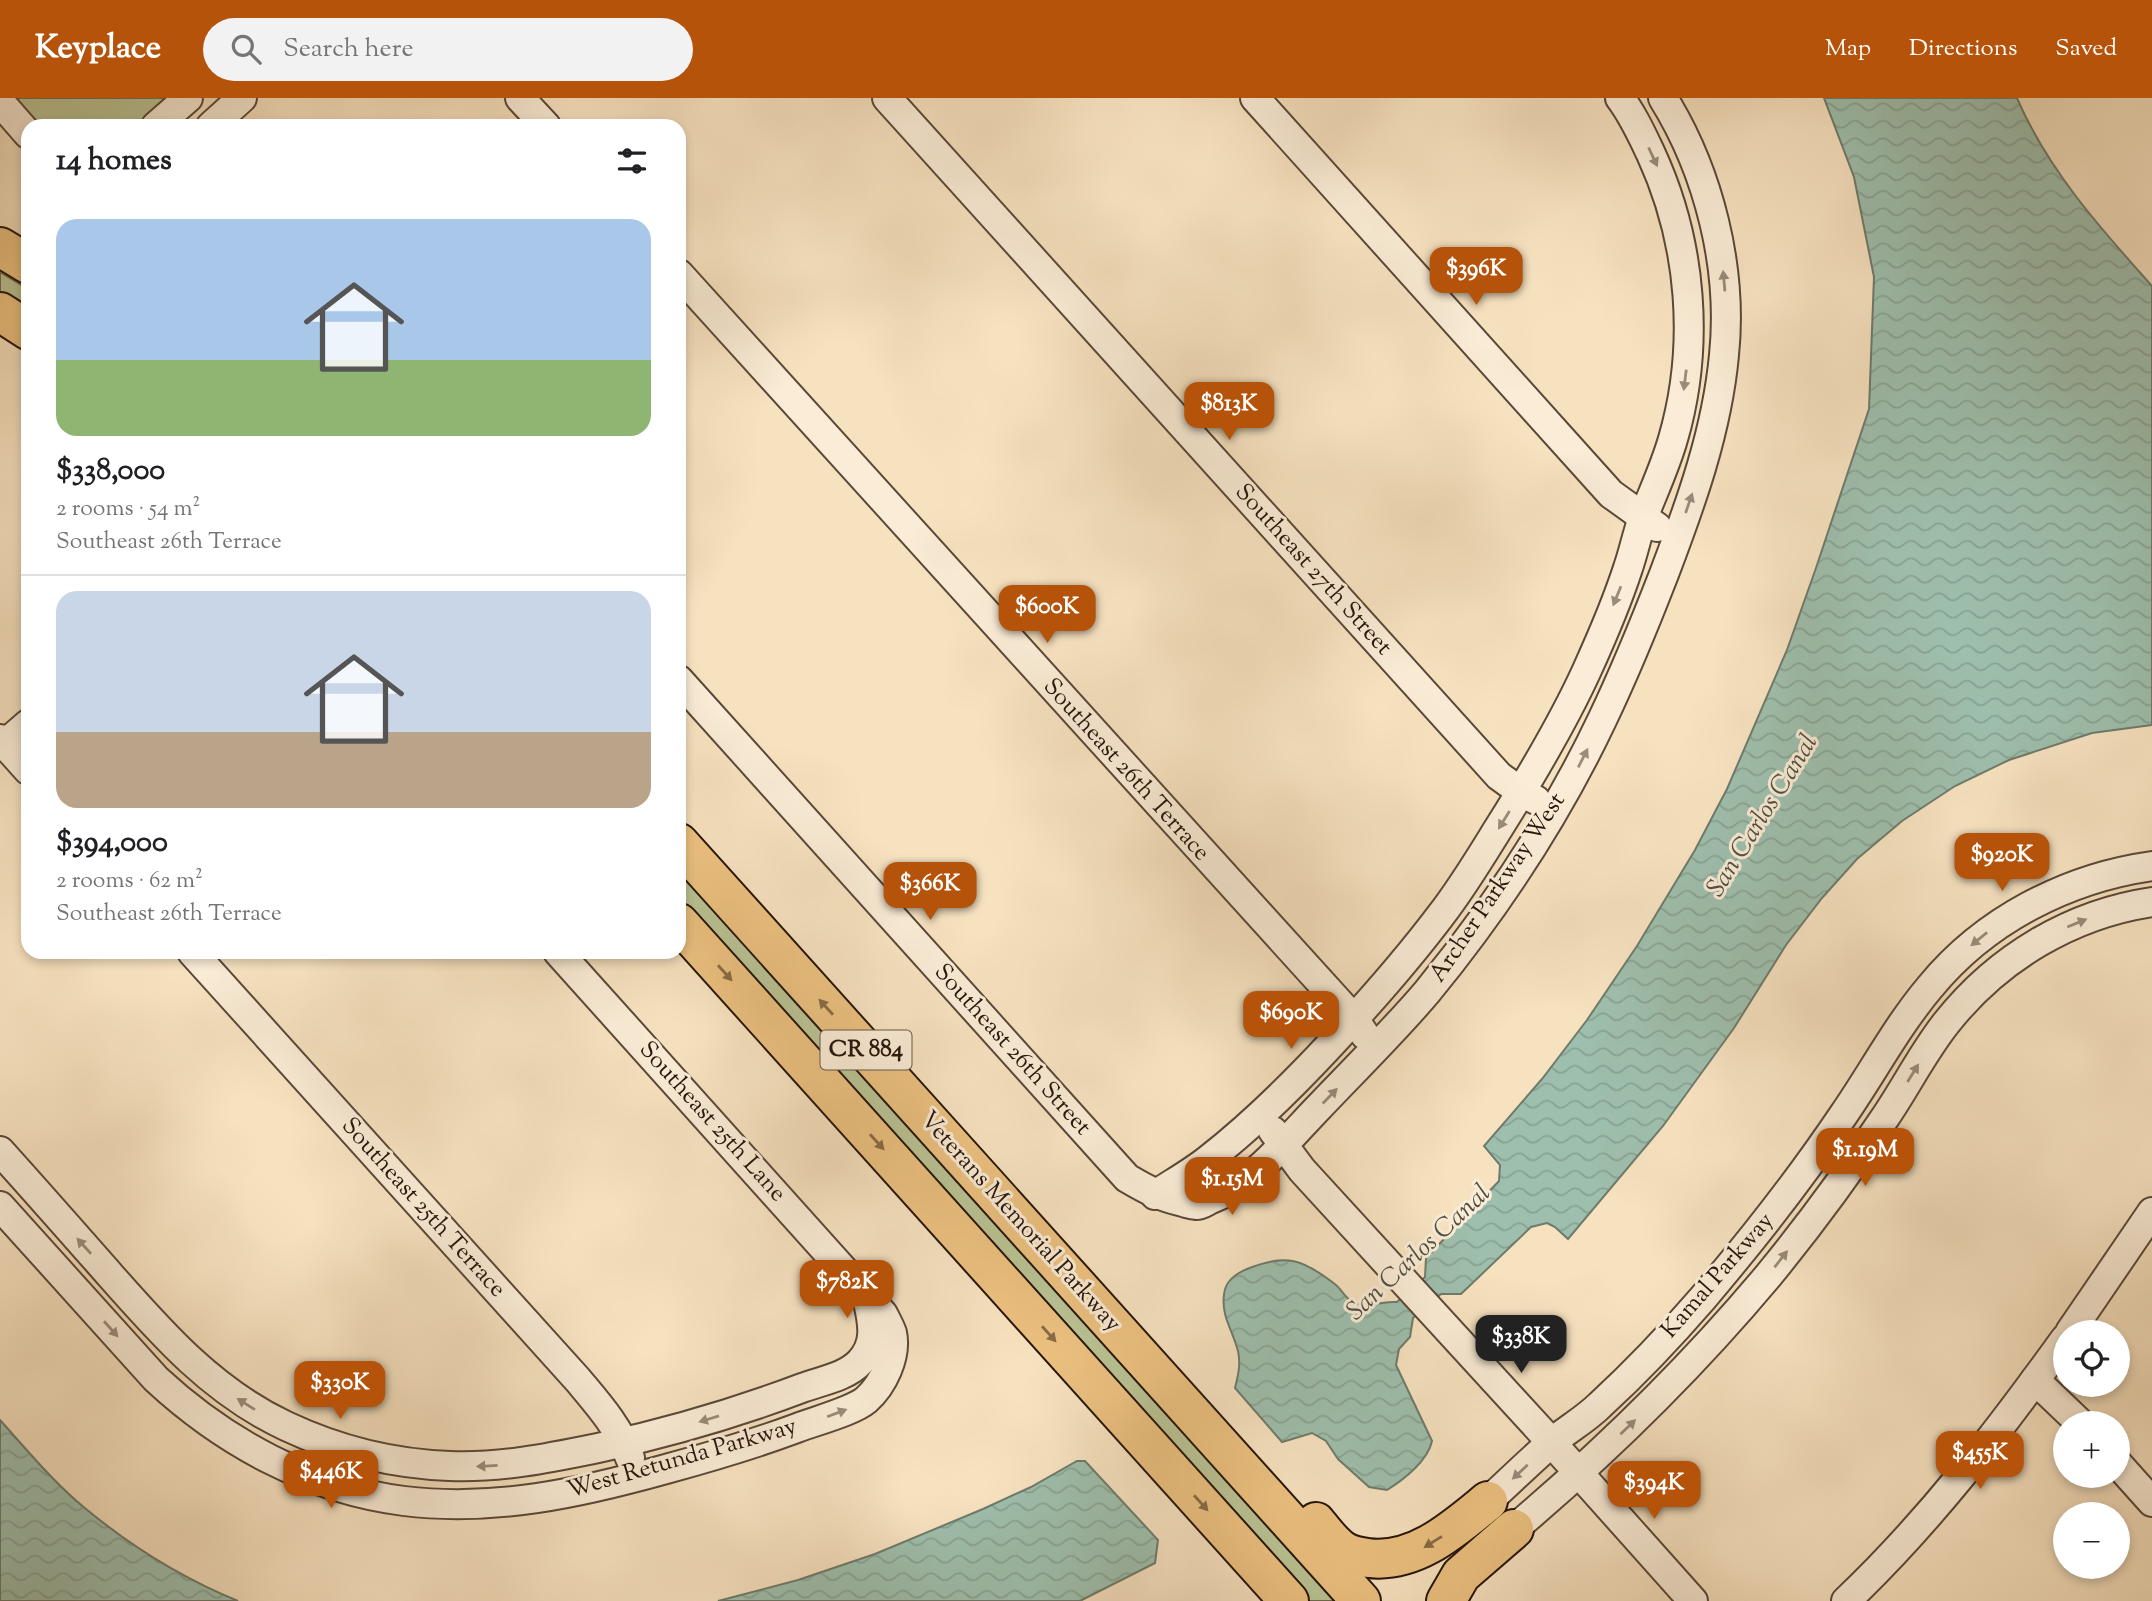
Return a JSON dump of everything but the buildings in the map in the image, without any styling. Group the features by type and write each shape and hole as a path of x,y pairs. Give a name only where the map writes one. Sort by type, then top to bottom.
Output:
{"highway":[{"path":"0,247 21,260"},
{"path":"0,312 21,326"},
{"path":"0,345 21,351"},
{"name":"Veterans Memorial Parkway","path":"686,851 1361,1601"},
{"name":"CR 884","path":"686,931 1289,1601"},
{"path":"882,1068 1031,1206 1332,1541 1344,1551 1362,1558 1384,1560 1406,1555 1436,1541 1488,1502"},
{"path":"1446,1601 1461,1576 1514,1529"}],"street":[{"path":"219,119 242,98"},
{"path":"520,98 540,119"},
{"name":"Southeast 27th Street","path":"887,98 1499,776 1521,792 1554,809"},
{"path":"1255,98 1611,494 1676,540"},
{"name":"Archer Parkway West","path":"1155,1195 1206,1162 1286,1093 1354,1020 1442,914 1521,792 1587,670 1627,571 1643,518 1673,439 1688,357 1686,274 1671,204 1644,138 1620,98"},
{"name":"Archer Parkway West","path":"1155,1195 1196,1205 1219,1197 1240,1184 1282,1145 1375,1049 1426,992 1482,920 1533,845 1603,719 1642,632 1705,457 1717,407 1724,355 1723,273 1713,220 1698,170 1663,98"},
{"path":"0,102 21,126"},
{"name":"Southeast 26th Terrace","path":"686,282 1354,1020 1375,1049"},
{"name":"Southeast 26th Street","path":"686,688 1127,1178 1155,1195"},
{"path":"21,729 3,742 21,762"},
{"name":"Kamal Parkway","path":"1488,1502 1552,1443 1600,1405 1701,1300 1801,1176 1909,1015 1930,986 1954,960 2010,916 2041,899 2102,876 2152,866"},
{"name":"Kamal Parkway","path":"1514,1529 1579,1474 1633,1422 1703,1350 1768,1276 1826,1201 1885,1118 1929,1047 1966,1000 2004,966 2041,940 2104,912 2152,902"},
{"name":"Southeast 25th Terrace","path":"198,959 578,1380 612,1421 624,1442 637,1477"},
{"name":"Southeast 25th Lane","path":"564,959 865,1293"},
{"path":"1262,1115 1302,1170 1693,1601"},
{"name":"West Retunda Parkway","path":"0,1151 163,1334 195,1366 230,1394 286,1426 318,1440 363,1454 419,1464 481,1466 523,1462 624,1442 749,1407 848,1371 860,1362 872,1338 872,1320 865,1293"},
{"name":"West Retunda Parkway","path":"0,1206 156,1379 218,1429 243,1445 304,1475 359,1492 403,1501 468,1504 534,1499 637,1477 746,1446 864,1402 888,1368 892,1354 892,1334 883,1314 865,1293"},
{"path":"2078,1320 2152,1212"},
{"path":"1860,1596 1965,1472 2053,1355"},
{"path":"2035,1380 2067,1411"},
{"path":"2130,1478 2152,1503"}],"shaded area":[{"path":"0,98 188,98 160,119 21,119 21,145 0,123"},
{"path":"0,272 21,285 21,306 0,293"},
{"path":"686,879 1336,1601 1308,1601 686,909"}],"water":[{"name":"San Carlos Canal","path":"1824,98 2017,98 2044,150 2060,174 2095,220 2152,286 2152,725 2092,733 2009,760 1955,786 1902,821 1857,859 1822,898 1786,945 1734,1028 1663,1126 1568,1239 1547,1223 1531,1227 1461,1294 1441,1294 1413,1318 1410,1337 1399,1349 1396,1365 1432,1441 1426,1456 1400,1481 1387,1490 1369,1487 1338,1459 1326,1441 1312,1433 1282,1442 1235,1388 1239,1356 1224,1310 1226,1286 1243,1271 1261,1264 1294,1261 1314,1269 1336,1285 1352,1302 1371,1305 1397,1302 1425,1277 1426,1258 1499,1181 1500,1165 1484,1146 1542,1079 1587,1020 1637,946 1695,850 1727,789 1787,650 1869,409 1874,277 1854,177"},
{"path":"0,1420 63,1488 103,1523 177,1572 238,1601 0,1601"},
{"path":"1077,1461 1085,1461 1158,1540 1155,1563 1080,1601 718,1601 798,1580 875,1554 1031,1487"}]}
